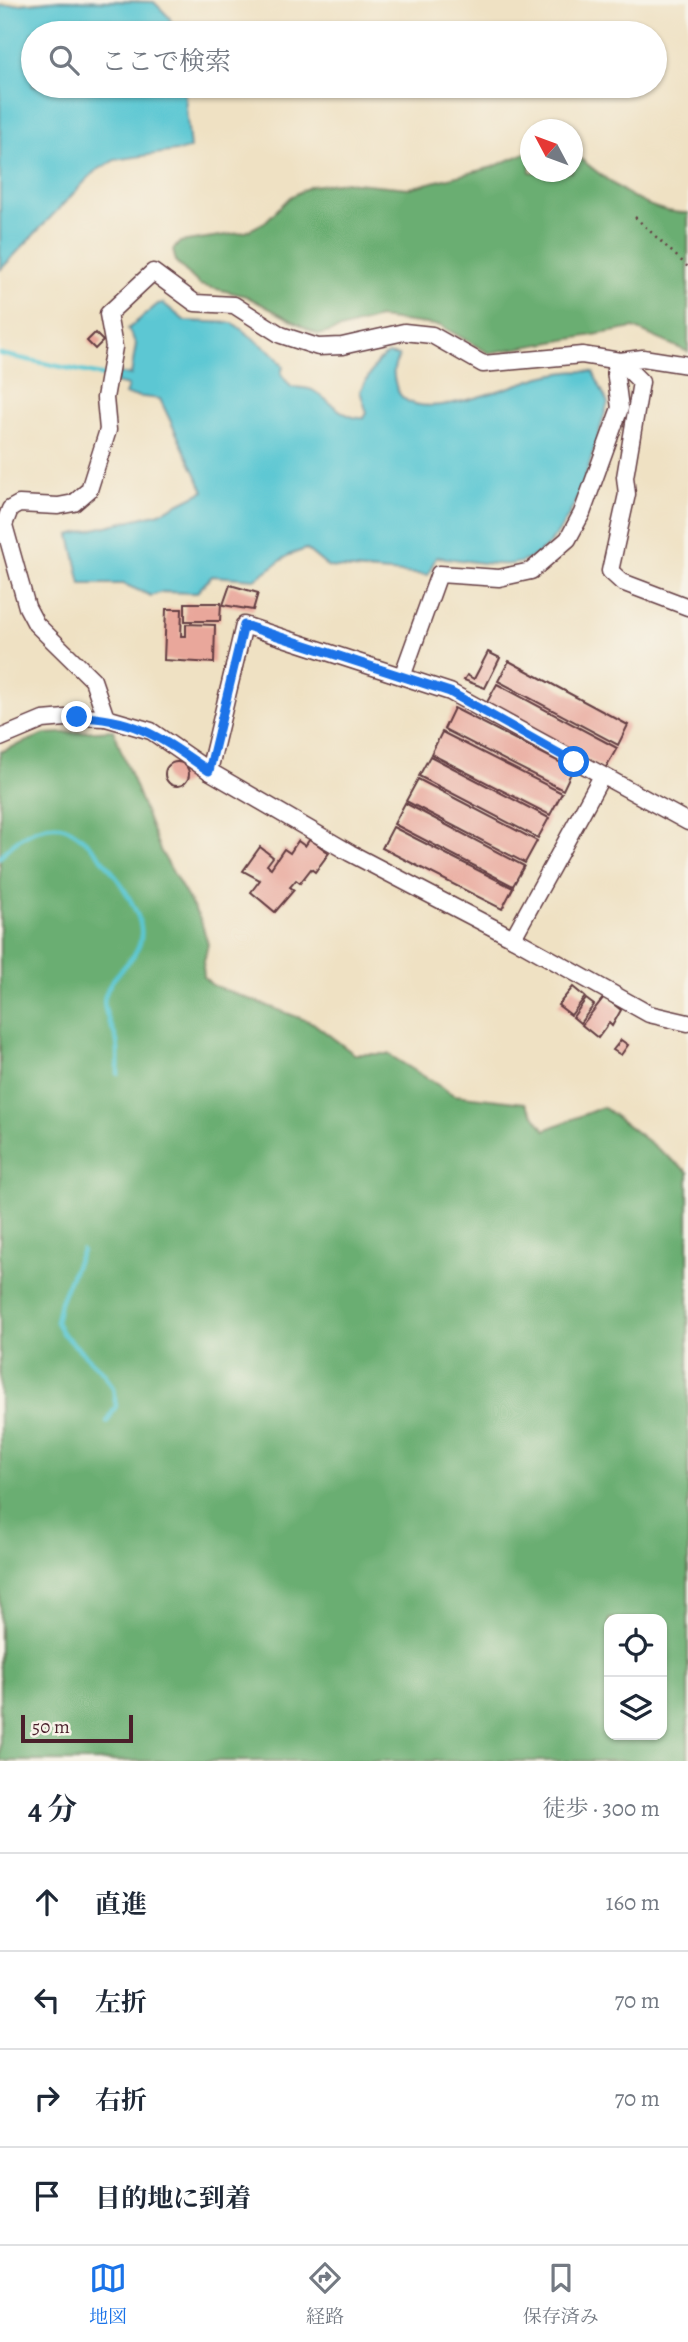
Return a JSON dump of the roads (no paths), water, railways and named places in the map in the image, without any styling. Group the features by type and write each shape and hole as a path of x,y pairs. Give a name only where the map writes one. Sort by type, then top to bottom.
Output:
{"street":[{"path":"106,718 93,680 36,624 27,607 4,525 10,509 19,504 58,506 74,503 89,490 108,430 105,398 114,347 108,314 153,272 195,303 234,305 281,335 318,347 342,346 404,332 432,335 483,364 582,355 620,361 643,358 688,365"},
{"path":"620,361 640,382 625,477 627,494 610,571 622,582 688,607"},
{"path":"402,674 439,574 499,578 531,571 568,539 582,513 620,408 615,370 620,361"},
{"path":"209,771 244,625 402,674 450,692 688,822"},
{"path":"0,737 43,720 106,718 151,731 209,771 350,853 513,938 649,1014 688,1023"},
{"path":"513,938 602,776"}],"water":[{"path":"60,0 154,2 171,21 21,21 21,98 185,98 190,149 115,160 94,172 0,270 0,6"},
{"path":"163,303 185,321 233,323 275,355 283,367 281,374 291,387 312,390 343,413 357,418 364,418 367,413 360,391 378,361 388,354 399,356 394,371 396,386 405,399 420,405 464,401 557,373 593,372 608,403 586,473 564,523 550,543 532,557 502,564 436,557 428,575 328,567 306,549 289,555 255,579 212,576 196,593 162,592 151,596 124,584 81,584 70,535 160,513 204,491 160,399 125,395 128,386 115,383 117,373 131,375 136,344 128,329 158,304"}],"waterway":[{"path":"0,354 105,376"},
{"path":"0,857 27,834 43,827 60,826 71,830 97,853 131,901 138,916 141,939 133,956 114,978 104,1002 117,1042 118,1074"},
{"path":"82,1250 60,1302 56,1322 62,1333 104,1373 113,1388 116,1406 107,1422"}]}
